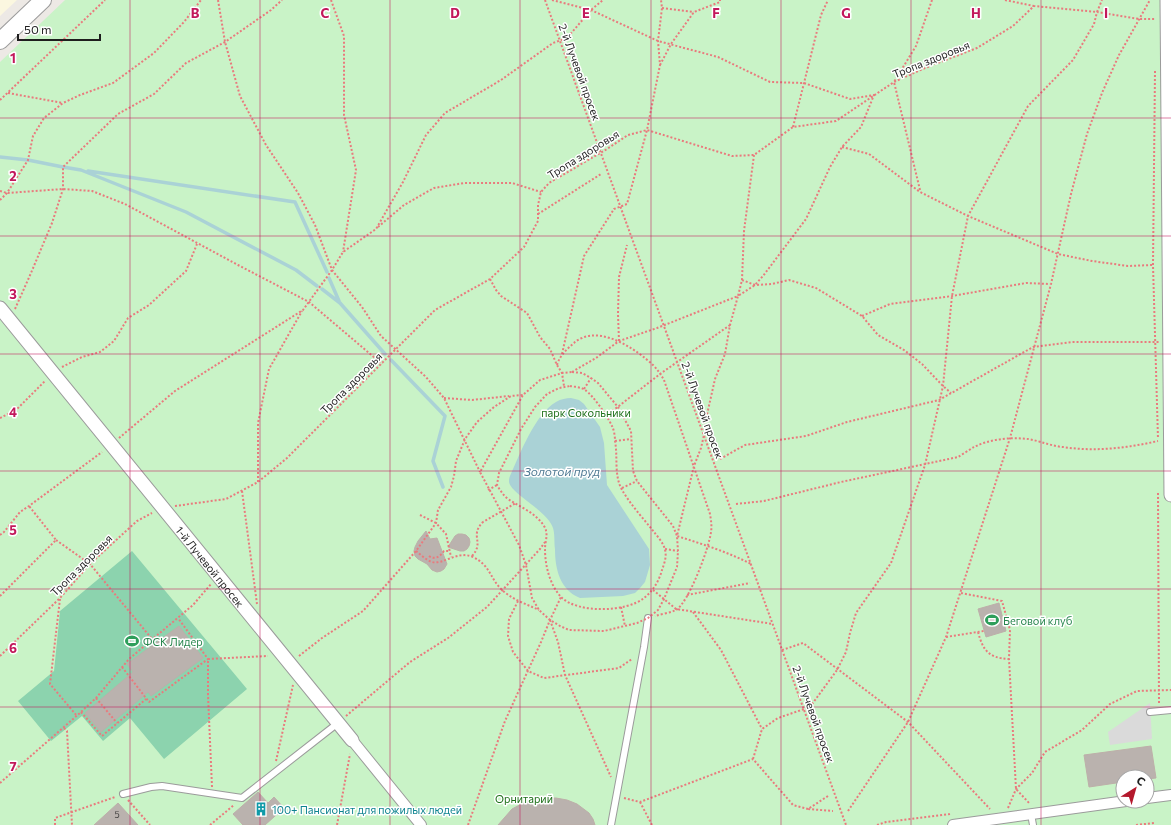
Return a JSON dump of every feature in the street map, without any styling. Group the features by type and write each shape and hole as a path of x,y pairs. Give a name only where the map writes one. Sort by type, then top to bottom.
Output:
{"street":[{"path":"0,41 43,0"},
{"path":"1167,0 1159,20 1171,495"},
{"name":"1-й Лучевой просек","path":"0,308 421,825"},
{"path":"1155,797 1171,795"},
{"path":"953,825 1010,821 1030,809 1115,802"}],"lane":[{"path":"611,825 648,618"},
{"path":"1150,712 1171,710"},
{"path":"123,794 151,787 162,786 242,798 338,723"},
{"path":"1030,809 1033,825"}],"path":[{"path":"0,100 105,0"},
{"path":"0,200 7,193 28,160 33,136 44,118 63,103 113,83 154,53 184,22 201,0"},
{"path":"218,0 225,42 240,96 266,145 298,193 315,225 332,270 362,307 381,336 426,377 444,398 465,439 488,490 519,545 526,564 532,598 539,610 550,620 569,630 604,631 676,610 773,624"},
{"path":"15,309 52,223 63,188 62,167 118,114 154,94 186,63 225,42 271,10 282,0"},
{"path":"258,482 258,423 269,369 303,310 343,252 356,170 344,115 344,36 331,0"},
{"name":"2-й Лучевой просек","path":"545,0 846,825"},
{"path":"552,0 591,10 658,41 718,57 770,82 804,83 850,99 874,95"},
{"path":"376,229 403,182 426,135 445,113 500,80 553,43 567,38 591,10 603,0"},
{"path":"558,365 584,256 614,209 627,204 647,130 660,65 658,41 662,8 661,0"},
{"path":"662,8 694,12 720,2 720,0"},
{"path":"793,127 821,15 828,0"},
{"path":"920,192 894,82 916,46 932,0"},
{"path":"1004,0 1034,6 1096,12 1139,19 1159,20"},
{"path":"753,759 762,729 778,718 810,707 837,670 846,652 856,613 891,563 925,465 942,386 952,296 968,216 1028,106 1073,60 1094,24 1096,12 1102,0"},
{"path":"848,811 908,722 946,638 1010,438 1058,254 1086,134 1119,55 1150,0"},
{"name":"Тропа здоровья","path":"754,155 793,127 836,121 894,82 925,68 977,48 1013,26 1034,6"},
{"path":"660,65 672,44 694,12"},
{"path":"1155,13 1159,20"},
{"path":"736,504 764,501 841,482 925,465 958,457 974,447 991,441 1010,438 1028,439 1064,448 1104,450 1130,447 1158,441 1153,266 1155,67"},
{"path":"8,93 63,103"},
{"path":"572,372 596,358 619,341 738,296 755,284 763,276 806,219 830,167 842,147 861,127 874,95"},
{"path":"647,130 732,156 754,155 744,231 742,280 730,325 725,354 715,379 701,448 694,466 677,536"},
{"name":"Тропа здоровья","path":"0,656 60,598 90,564 137,521 162,508 226,499 258,482 287,458 435,310 490,279 524,247 538,221 538,205 541,192 549,183 601,153 628,135 647,130"},
{"path":"842,147 869,154 920,192 968,216 1058,254 1128,266 1153,266"},
{"path":"538,214 601,174"},
{"path":"343,252 376,229 404,205 434,188 464,183 512,184 541,192"},
{"path":"0,192 7,193 63,188 92,191 124,204 309,302 382,364"},
{"path":"0,418 16,410 62,367 82,357 100,352 114,341 128,318 149,304 186,272 197,243"},
{"path":"619,341 619,277 627,245"},
{"path":"490,279 501,296 527,313 540,337 550,349 562,373 564,387"},
{"path":"742,280 755,284 772,284 789,280 816,288 862,316 878,335 904,350 922,364 942,386 951,393"},
{"path":"862,316 890,304 952,296 1026,283 1050,284"},
{"path":"0,535 20,512 103,452 176,391 303,310"},
{"path":"606,416 660,374 730,325"},
{"path":"561,355 581,338 592,335 606,337 619,341 639,353 654,366 664,380 710,514 712,531 699,572 684,601 676,610"},
{"path":"720,459 745,445 806,436 847,422 939,400 1033,347 1072,342 1154,342"},
{"path":"480,472 523,395 540,380 562,373 572,372 582,373 598,383 618,407 631,431 633,471 637,481 673,526 677,536 677,567 658,610 648,618"},
{"path":"584,389 591,378"},
{"path":"570,386 584,389 591,394 612,426 616,441 617,477 621,489 658,537 665,549 665,560 653,590 643,599 621,607 603,609 587,608 573,605 562,597 553,584 547,569 545,541 547,533 544,526 529,512 502,493 497,485 499,473 521,429 535,407 548,394 559,388 570,386"},
{"path":"444,398 472,400 523,395"},
{"path":"122,667 149,702 208,659 289,663 322,638 363,611 416,551 436,524 438,510 441,502 451,487 456,460 465,439 477,422 494,407 511,396"},
{"path":"616,441 631,439"},
{"path":"621,489 637,481"},
{"path":"488,490 497,485"},
{"path":"1158,488 1159,711"},
{"path":"242,490 257,609"},
{"path":"472,556 478,548 477,532 479,526 483,522 516,503"},
{"path":"29,506 56,540 90,564 152,638"},
{"path":"420,515 436,524 446,534 451,557"},
{"path":"677,536 708,546 751,564"},
{"path":"0,596 56,540"},
{"path":"338,723 410,662 448,638 487,607 540,549 545,541"},
{"path":"665,549 678,551"},
{"path":"416,551 423,557 435,562 441,562 451,557 466,555 472,556 483,562 502,590 518,601 539,610"},
{"path":"429,556 438,558 444,551 450,551"},
{"path":"0,783 77,716 96,698 122,667 152,638 193,605 219,577"},
{"path":"687,595 750,583"},
{"path":"653,590 676,610"},
{"path":"960,594 1002,601 1010,630 1008,659 1016,788 1030,809"},
{"path":"468,825 505,721 550,620 562,597"},
{"path":"60,598 50,684 77,716"},
{"path":"518,601 509,619 508,636 513,652 528,671 544,678 618,668 632,660 644,647"},
{"path":"621,607 625,626"},
{"path":"693,612 722,650 762,729"},
{"path":"177,618 208,659 212,794"},
{"path":"550,620 558,642 565,675 611,776 616,796 640,802 753,759"},
{"path":"946,638 984,630"},
{"path":"978,632 981,642 987,652 997,659 1008,659"},
{"path":"782,650 803,643 908,722 990,809"},
{"path":"273,774 293,685 289,663"},
{"path":"1002,807 1008,806 1016,788 1032,773 1046,752 1082,730 1110,704 1137,691 1171,690"},
{"path":"96,698 117,723"},
{"path":"81,712 102,736 146,698"},
{"path":"64,728 67,731 72,825"},
{"path":"337,825 350,754"},
{"path":"753,759 793,805 808,809 833,811"},
{"path":"55,825 55,818 123,794 150,825"},
{"path":"808,809 828,796"},
{"path":"210,825 242,798"},
{"path":"640,802 652,825"},
{"path":"982,810 996,808"},
{"path":"877,825 886,822 953,814"},
{"path":"1136,825 1154,823"}],"shaded area":[{"path":"0,0 17,0 0,16"},
{"path":"1150,703 1152,739 1110,745 1108,732"}],"green space":[{"name":"парк Сокольники","path":"65,0 1171,0 1171,825 0,825 0,62"},
{"name":"ФСК Лидер","path":"132,551 247,689 164,759 130,718 103,741 82,716 51,741 18,701 54,671 60,611"}],"water":[{"name":"Золотой пруд","path":"571,398 579,400 584,404 600,427 604,443 607,485 649,549 650,565 645,582 635,593 623,596 580,598 568,590 560,578 556,564 554,530 550,522 544,515 516,492 511,487 509,482 523,446 541,416 556,402"}],"building":[{"path":"426,531 430,539 437,538 447,564 441,571 437,572 432,570 427,564 415,556 415,547"},
{"path":"458,534 466,535 469,538 469,546 464,551 448,547"},
{"path":"999,603 1006,631 986,637 978,609"},
{"path":"179,626 203,658 151,696 148,692 101,732 85,713 133,672 127,664"},
{"path":"1151,746 1155,769 1115,769 1115,783 1089,787 1084,755"},
{"name":"100+ Пансионат для пожилых людей","path":"258,792 268,803 274,797 284,808 265,825 243,825 233,814"},
{"path":"543,798 556,798 577,804 589,813 595,825 498,825 512,809 527,801"},
{"path":"118,803 138,825 94,825"}],"waterway":[{"path":"0,157 28,160 81,170 186,212 296,270 317,286"},
{"path":"88,171 295,202 327,272"},
{"path":"329,278 339,301"},
{"path":"322,289 340,303 385,354"},
{"path":"391,360 445,416 433,461 443,487"}],"place":[{"name":"Беговой клуб","path":"992,620"},
{"name":"ФСК Лидер","path":"132,641"},
{"name":"100+ Пансионат для пожилых людей","path":"261,809"}],"park label":[{"name":"Орнитарий","path":"524,798"}]}
